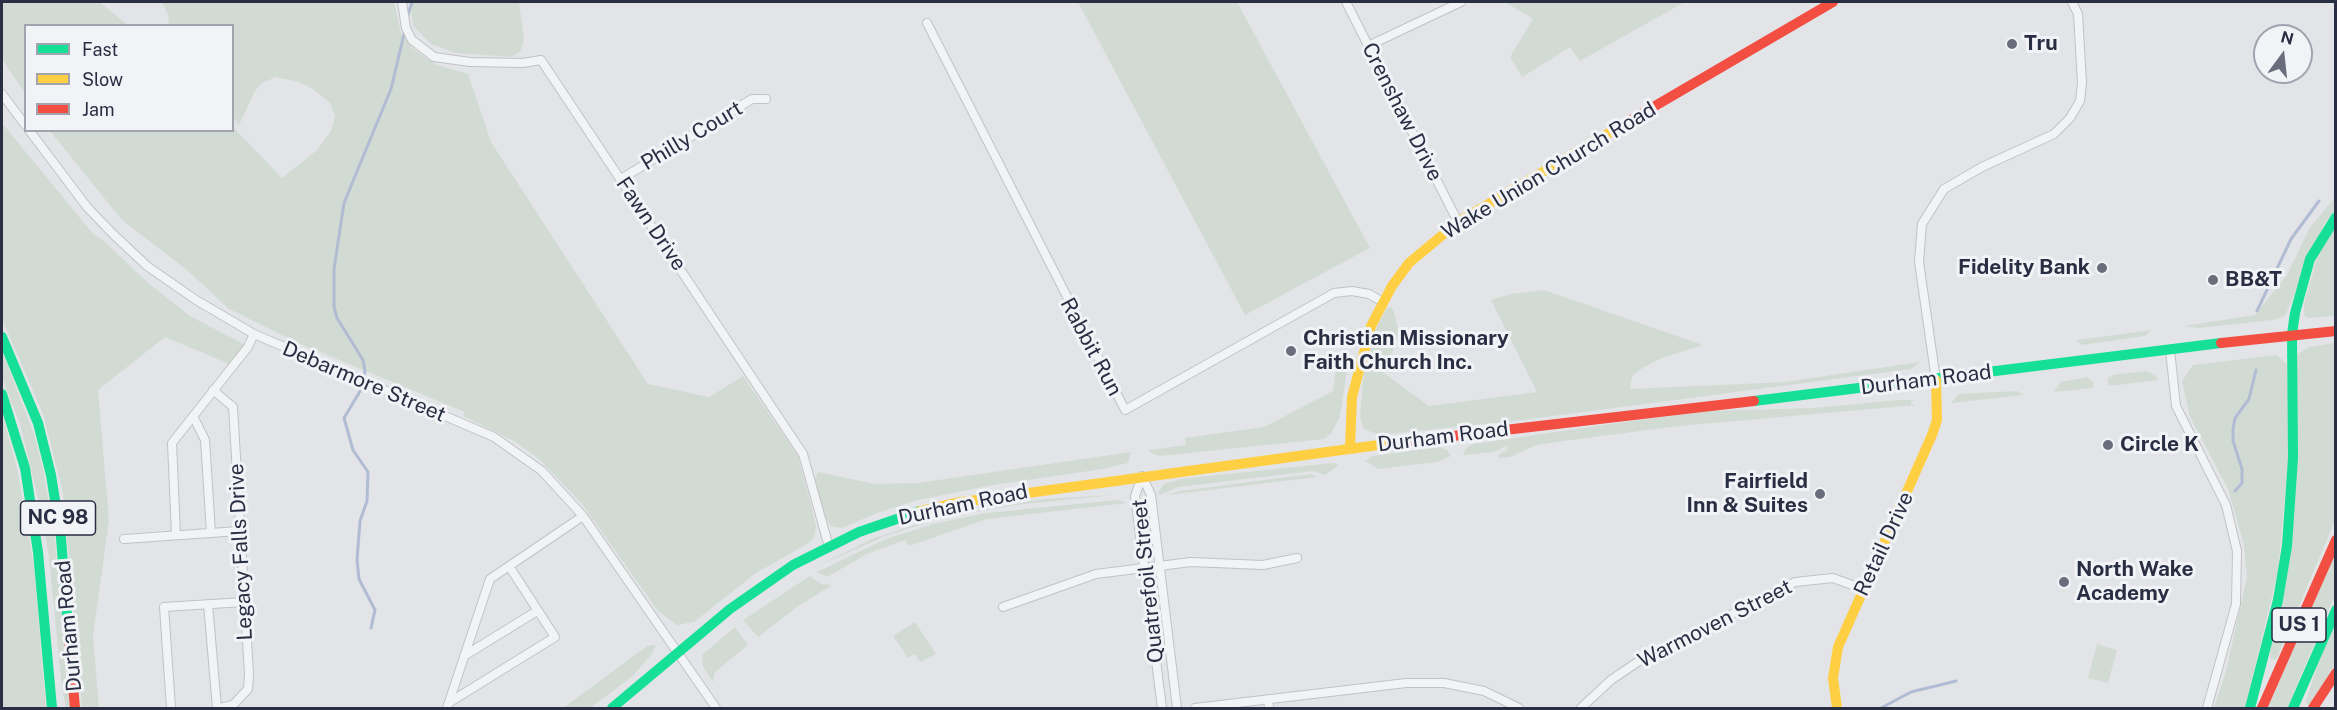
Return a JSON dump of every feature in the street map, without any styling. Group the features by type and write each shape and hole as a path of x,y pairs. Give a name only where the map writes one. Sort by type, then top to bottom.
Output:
{"main road":[{"name":"Wake Union Church Road","path":"1350,448 1350,416 1356,377 1371,326 1383,302 1409,263 1458,222 1833,2"},
{"path":"2250,708 2276,611 2287,546 2294,420 2292,334 2295,313 2310,259 2336,217"},
{"name":"Durham Road","path":"612,708 767,581 829,546 889,520 955,502 1350,448 1936,380 2292,334 2336,331"},
{"name":"Durham Road","path":"2,337 38,423 51,475 61,538 75,708"},
{"name":"Retail Drive","path":"1837,708 1833,678 1838,647 1932,435 1937,413 1936,380"},
{"name":"Durham Road","path":"2,394 25,468 38,552 52,708"},
{"name":"US 1","path":"2262,708 2336,540"},
{"name":"US 1","path":"2293,708 2336,610"},
{"path":"2313,708 2336,673"}],"street":[{"name":"Fawn Drive","path":"402,2 406,28 412,40 434,57 470,62 523,63 541,60 803,454 829,546"},
{"name":"Crenshaw Drive","path":"1346,2 1458,222"},
{"path":"1368,46 1461,2"},
{"path":"1936,380 1919,262 1922,224 1944,189 1982,167 2054,134 2070,118 2080,101 2082,83 2078,14 2072,2"},
{"name":"Rabbit Run","path":"927,23 1125,410 1334,293 1352,291 1369,294 1383,302"},
{"path":"2,94 24,123"},
{"name":"Philly Court","path":"621,179 752,99 766,99"},
{"name":"Debarmore Street","path":"31,132 87,207 147,266 218,314 254,334 494,437 542,471 583,516 716,708"},
{"path":"176,535 172,443 248,347 254,334"},
{"path":"2170,350 2176,406 2226,505 2237,551 2236,604 2207,708"},
{"name":"Legacy Falls Drive","path":"213,390 233,407 248,689 233,705 219,708"},
{"path":"193,416 205,440 210,533"},
{"name":"Quatrefoil Street","path":"1142,476 1151,495 1178,708"},
{"name":"Quatrefoil Street","path":"1142,476 1135,496 1162,708"},
{"path":"449,705 490,579 583,516"},
{"path":"124,539 238,531"},
{"path":"1003,607 1096,574 1145,567 1227,562 1263,565 1297,558"},
{"path":"449,705 555,637 509,566"},
{"name":"Warmoven Street","path":"1581,708 1611,680 1636,663 1795,582 1833,578 1863,589"},
{"path":"171,708 164,607 244,602"},
{"path":"208,604 219,708"},
{"path":"464,656 537,611"},
{"path":"1195,708 1406,683 1444,683 1484,692 1519,708"},
{"path":"1268,699 1269,708"}],"shaded area":[{"path":"2,2 99,2 127,24 24,24 24,92 2,59"},
{"path":"162,2 394,2 401,33 413,49 437,65 468,74 491,142 648,384 709,397 743,376 798,456 816,526 814,538 756,573 694,622 677,625 658,611 582,504 538,458 514,441 463,416 465,412 298,343 229,309 187,270 122,220 51,132 234,132 234,128 282,178 317,150 331,131 335,116 330,103 313,89 299,82 276,77 262,83 255,91 239,125 234,118 234,24 168,24 169,17"},
{"path":"410,2 519,2 524,39 521,51 511,57 455,53 431,44 413,26"},
{"path":"1078,2 1237,2 1370,248 1245,315"},
{"path":"1505,2 1685,2 1580,61 1570,47 1522,77 1510,57 1533,19"},
{"path":"2,123 94,235 103,240 147,282 190,316 253,349 232,365 165,337 98,390 109,520 93,636 99,708 82,708 63,493 43,414 2,319"},
{"path":"2335,197 2335,210 2323,226 2285,316 2273,320 2198,328 2184,326 2255,315 2287,275 2309,229"},
{"path":"2335,224 2335,316 2308,318 2304,316 2304,305 2318,254"},
{"path":"1544,290 1703,345 1661,358 1641,369 1632,376 1630,389 1785,382 1920,362 1911,369 1523,420 1379,435 1364,429 1360,417 1364,369 1375,330 1387,308 1391,307 1394,312 1399,333 1384,373 1429,406 1537,392 1491,300 1511,294"},
{"path":"2152,330 2145,336 2082,345 2076,340"},
{"path":"2335,343 2335,521 2276,660 2270,658 2298,354 2309,347"},
{"path":"2,351 34,434 44,473 55,540 70,708 66,708 62,689 49,557 42,515 20,424 2,378"},
{"path":"1344,352 1349,358 1340,416 1331,434 1324,439 1160,456 1149,450 1186,445 1185,438 1264,427 1333,391 1338,354"},
{"path":"2277,355 2287,364 2290,452 2280,563 2245,708 2214,708 2226,671 2247,577 2244,545 2228,489 2190,417 2182,381 2193,365"},
{"path":"2146,371 2156,376 2158,380 2110,386 2108,384 2108,378 2113,375"},
{"path":"2087,377 2093,382 2093,388 2054,392 2061,382"},
{"path":"2017,391 2024,395 1951,403 1959,394"},
{"path":"1913,400 1916,401 1911,401 1911,404 1916,405 1679,426 1536,445 1510,457 1499,458 1498,455 1508,450 1506,446 1494,452 1463,455 1466,448 1473,444 1631,421 1712,411 1814,408"},
{"path":"2,413 18,472 34,567 46,708 2,708"},
{"path":"1439,447 1447,450 1451,456 1437,462 1378,469 1365,461 1373,456"},
{"path":"1131,452 1128,463 918,500 877,513 842,528 831,526 824,516 815,479 818,472 875,484 918,483"},
{"path":"1338,464 1325,475 1313,471 1178,487 1160,495 1158,493 1164,484 1180,479"},
{"path":"1311,474 1317,477 1167,495 1180,491"},
{"path":"1114,495 1015,505 942,518 885,536 814,568 872,539 933,519 1042,499"},
{"path":"1118,500 1127,503 987,519 909,546 905,540 867,554 827,577 817,572 886,539 933,524 986,513"},
{"path":"2335,553 2335,595 2287,708 2268,708"},
{"path":"810,576 822,584 832,585 797,607 758,637 743,620"},
{"path":"915,622 936,654 920,662 915,654 908,658 893,636"},
{"path":"2335,623 2335,665 2311,703 2307,705 2306,701 2319,660"},
{"path":"735,627 748,645 715,672 713,682 703,667 702,655"},
{"path":"2097,644 2117,650 2108,683 2088,678"},
{"path":"656,645 651,655 633,676 590,708 563,708 647,646"}],"waterway":[{"path":"407,18 412,2"},
{"path":"371,628 375,610 359,579 357,560 360,521 367,501 368,472 353,450 344,418 362,388 365,371 363,360 337,318 334,307 334,269 344,203 391,89 405,30"},
{"path":"2257,311 2291,239 2319,201"},
{"path":"2235,491 2242,483 2242,469 2233,441 2233,429 2235,418 2249,399 2256,370"},
{"path":"1881,708 1911,692 1956,681"}],"traffic: fast":[{"path":"2250,708 2278,600 2287,546 2293,458 2292,334 2295,313 2310,259 2336,217"},
{"path":"2,337 38,423 51,475 61,538 68,628"},
{"path":"1754,401 2221,343"},
{"path":"2,394 25,468 38,552 52,708"},
{"path":"612,708 730,609 793,565 859,532 920,511"},
{"path":"2293,708 2336,610"}],"traffic: slow":[{"path":"1350,448 1352,397 1371,326 1392,286 1409,263 1458,222 1631,120"},
{"path":"1837,708 1833,678 1838,647 1932,435 1937,420 1936,380"},
{"path":"920,511 955,503 1393,443"}],"traffic: jam":[{"path":"1631,120 1833,2"},
{"path":"2221,343 2336,331"},
{"path":"1393,443 1754,401"},
{"path":"2262,708 2336,540"},
{"path":"68,628 75,708"},
{"path":"2313,708 2336,673"}],"place":[{"name":"Tru","path":"2012,44"},
{"name":"Fidelity Bank","path":"2102,268"},
{"name":"BB&T","path":"2213,280"},
{"name":"Christian Missionary Faith Church Inc.","path":"1291,351"},
{"name":"Circle K","path":"2108,445"},
{"name":"Fairfield Inn & Suites","path":"1820,494"},
{"name":"North Wake Academy","path":"2064,582"}]}
